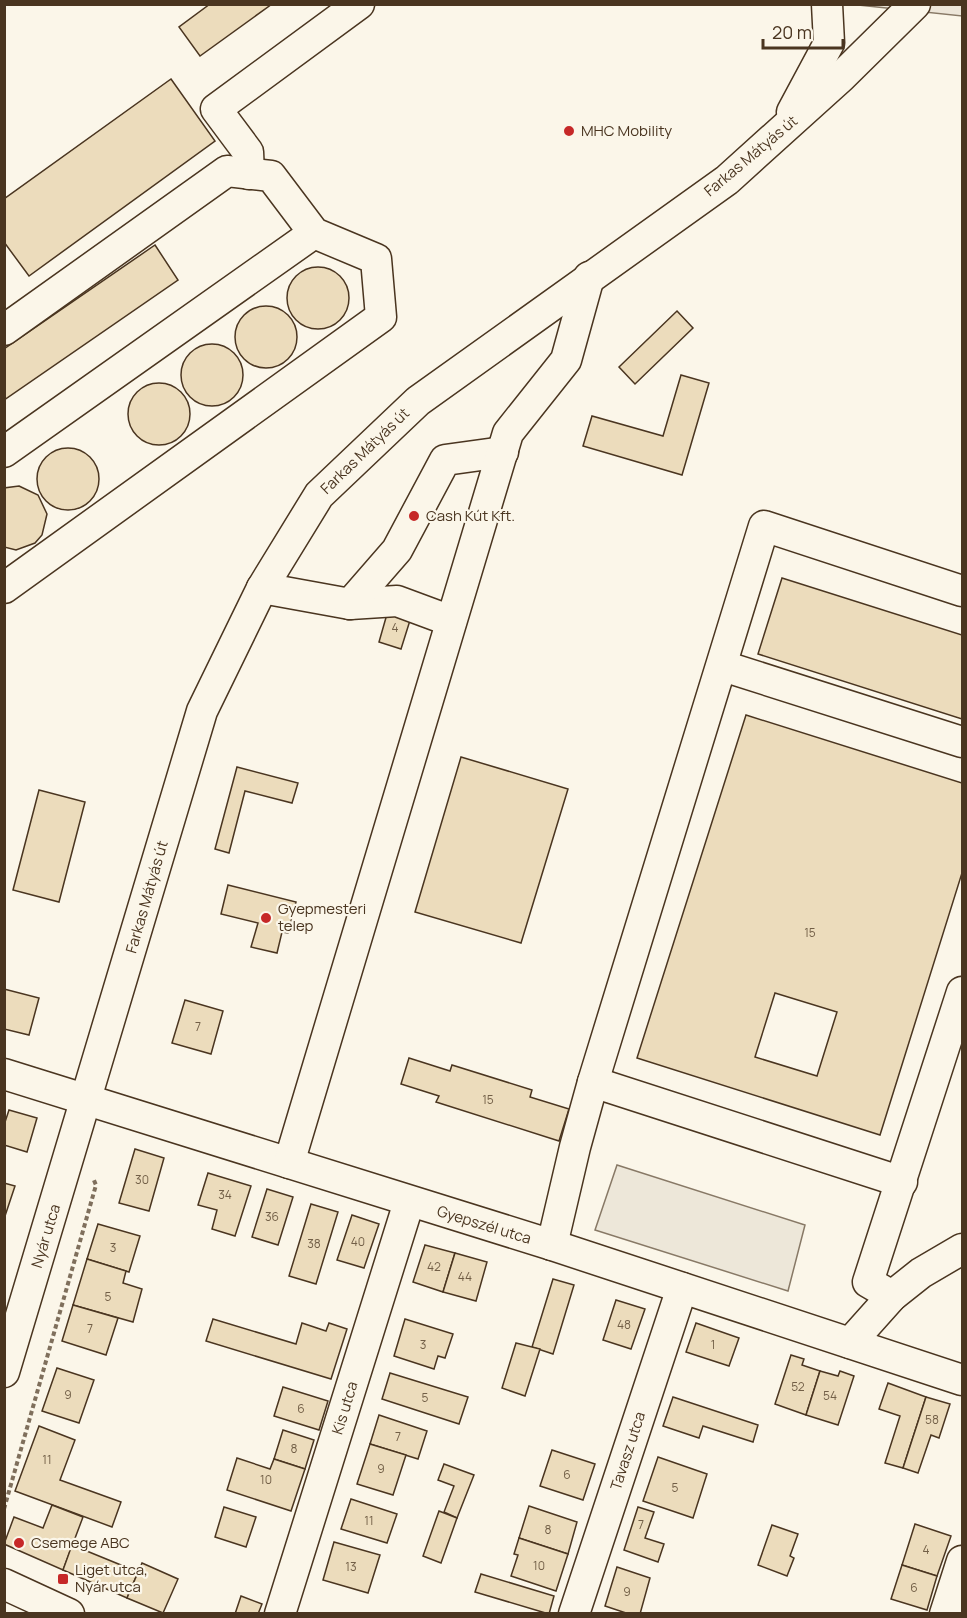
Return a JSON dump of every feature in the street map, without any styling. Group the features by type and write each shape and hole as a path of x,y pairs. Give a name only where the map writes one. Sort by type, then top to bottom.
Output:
{"street":[{"path":"249,174 248,152 216,109 359,4"},
{"path":"782,131 830,43 827,4"},
{"name":"Farkas Mátyás út","path":"88,1100 202,711 262,588 319,495 418,401 727,180 842,77 915,4"},
{"path":"4,330 227,171 271,176 314,234 376,259 381,317 4,588"},
{"path":"4,452 314,234"},
{"path":"289,1163 508,433 566,360 589,277"},
{"path":"350,604 397,550 445,460 503,452"},
{"path":"552,1245 574,1147 593,1082 723,666 764,526 963,591"},
{"path":"262,588 350,604 397,601 451,621"},
{"path":"723,666 963,742"},
{"path":"892,1296 868,1282 963,992"},
{"name":"Gyepszél utca","path":"4,1074 552,1245 963,1380"},
{"path":"593,1082 902,1182"},
{"name":"Nyár utca","path":"4,1372 88,1100"},
{"name":"Kis utca","path":"280,1614 409,1202"},
{"path":"850,1343 892,1296 921,1273 963,1249"},
{"name":"Tavasz utca","path":"574,1614 682,1288"},
{"path":"945,1614 963,1561"},
{"path":"4,1584 69,1614"}],"path":[{"path":"4,1509 96,1185 75,1141"}],"shaded area":[{"path":"858,5 962,5 962,16"},
{"path":"617,1165 805,1225 788,1291 595,1230"}],"building":[{"path":"210,4 272,4 200,56 179,27"},
{"path":"171,79 215,141 29,276 4,242 4,199"},
{"path":"155,245 178,280 4,400 4,349"},
{"path":"312,267 324,267 340,276 347,286 349,298 347,310 340,320 324,329 312,329 301,324 292,315 287,304 287,292 292,281 301,272"},
{"path":"260,306 272,306 288,315 295,325 297,337 295,349 288,359 272,368 260,368 249,363 240,354 235,343 235,331 240,320 249,311"},
{"path":"677,311 693,328 635,384 619,367"},
{"path":"206,344 218,344 234,353 241,363 243,375 241,387 234,397 218,406 206,406 195,401 186,392 181,381 181,369 186,358 195,349"},
{"path":"681,375 709,383 682,475 583,446 592,416 663,436"},
{"path":"153,383 165,383 181,392 188,402 190,414 188,426 181,436 165,445 153,445 142,440 133,431 128,420 128,408 133,397 142,388"},
{"path":"62,448 74,448 90,457 97,467 99,479 97,491 90,501 74,510 62,510 51,505 42,496 37,485 37,473 42,462 51,453"},
{"path":"19,486 38,495 47,514 42,535 35,543 16,550 4,547 4,488"},
{"path":"782,578 962,635 962,719 758,654"},
{"path":"389,607 412,614 401,649 379,642"},
{"path":"746,715 962,783 962,873 880,1135 637,1058","holes":["775,993 837,1012 817,1076 755,1057"]},
{"path":"461,757 568,789 521,943 415,912"},
{"path":"237,767 298,783 292,803 245,791 229,853 215,849"},
{"path":"39,790 85,802 59,902 13,890"},
{"name":"Gyepmesteri telep","path":"228,885 296,902 288,933 282,932 277,953 251,947 258,923 221,914"},
{"path":"4,989 39,998 29,1035 4,1029"},
{"path":"185,1000 223,1011 211,1054 172,1043"},
{"path":"409,1058 450,1071 452,1065 532,1090 530,1097 569,1109 559,1141 436,1102 439,1096 401,1084"},
{"path":"9,1110 37,1118 27,1152 4,1145 4,1125"},
{"path":"135,1149 164,1158 149,1211 119,1203"},
{"path":"208,1173 251,1186 235,1236 212,1229 217,1210 198,1205"},
{"path":"4,1183 15,1186 4,1219"},
{"path":"267,1189 293,1197 278,1245 252,1237"},
{"path":"311,1204 338,1212 316,1284 289,1276"},
{"path":"352,1215 379,1224 364,1268 337,1260"},
{"path":"98,1224 140,1236 129,1272 87,1259"},
{"path":"425,1245 455,1253 443,1292 413,1282"},
{"path":"455,1253 487,1262 476,1301 443,1292"},
{"path":"87,1259 126,1271 123,1283 142,1289 133,1322 73,1305"},
{"path":"553,1279 574,1285 553,1354 532,1347"},
{"path":"616,1300 645,1309 631,1349 603,1340"},
{"path":"73,1305 118,1318 106,1355 62,1341"},
{"path":"213,1319 296,1344 302,1323 326,1331 329,1323 347,1329 331,1379 206,1341"},
{"path":"405,1319 453,1334 445,1358 438,1356 434,1369 394,1356"},
{"path":"696,1323 739,1338 729,1366 686,1352"},
{"path":"516,1343 540,1349 525,1396 502,1388"},
{"path":"791,1355 804,1359 802,1365 820,1371 806,1415 775,1404"},
{"path":"57,1368 94,1380 79,1423 42,1411"},
{"path":"820,1371 838,1376 840,1371 854,1376 838,1425 806,1415"},
{"path":"390,1373 468,1397 459,1424 382,1399"},
{"path":"888,1383 926,1397 903,1468 885,1463 900,1416 879,1409"},
{"path":"283,1387 328,1401 319,1430 274,1416"},
{"path":"673,1397 758,1425 753,1442 703,1426 699,1438 663,1426"},
{"path":"926,1397 950,1404 939,1438 931,1435 918,1473 903,1468"},
{"path":"379,1415 427,1431 418,1459 370,1444"},
{"path":"39,1426 75,1440 60,1480 121,1502 112,1527 15,1491"},
{"path":"283,1430 314,1440 305,1469 274,1459"},
{"path":"370,1444 406,1455 393,1495 357,1484"},
{"path":"552,1450 595,1464 583,1500 540,1486"},
{"path":"658,1457 707,1474 693,1518 643,1501"},
{"path":"237,1458 270,1469 274,1459 305,1469 291,1511 227,1490"},
{"path":"444,1464 474,1475 457,1518 444,1512 454,1486 438,1480"},
{"path":"351,1499 397,1514 387,1543 341,1529"},
{"path":"52,1505 83,1517 63,1570 4,1544 14,1517 43,1528"},
{"path":"529,1506 577,1522 568,1554 519,1538"},
{"path":"224,1507 256,1517 246,1547 215,1537"},
{"path":"638,1507 654,1512 645,1538 664,1544 658,1562 624,1550"},
{"path":"439,1511 457,1518 441,1563 423,1556"},
{"path":"915,1524 951,1536 937,1576 902,1565"},
{"path":"772,1525 798,1534 790,1556 794,1558 787,1576 758,1565"},
{"path":"519,1538 568,1554 556,1591 511,1576 518,1555 514,1554"},
{"path":"334,1542 380,1555 368,1593 323,1580"},
{"path":"72,1545 138,1572 127,1598 63,1570"},
{"path":"142,1563 178,1579 163,1613 127,1598"},
{"path":"902,1565 937,1576 927,1610 891,1599"},
{"path":"617,1567 650,1578 640,1614 629,1614 605,1606"},
{"path":"481,1574 554,1596 549,1614 475,1592"},
{"path":"241,1596 262,1604 258,1614 235,1614"}],"place":[{"name":"MHC Mobility","path":"569,131"},
{"name":"Cash Kút Kft.","path":"414,516"},
{"name":"Gyepmesteri telep","path":"266,918"},
{"name":"Csemege ABC","path":"19,1543"},
{"name":"Liget utca, Nyár utca","path":"63,1579"}]}
